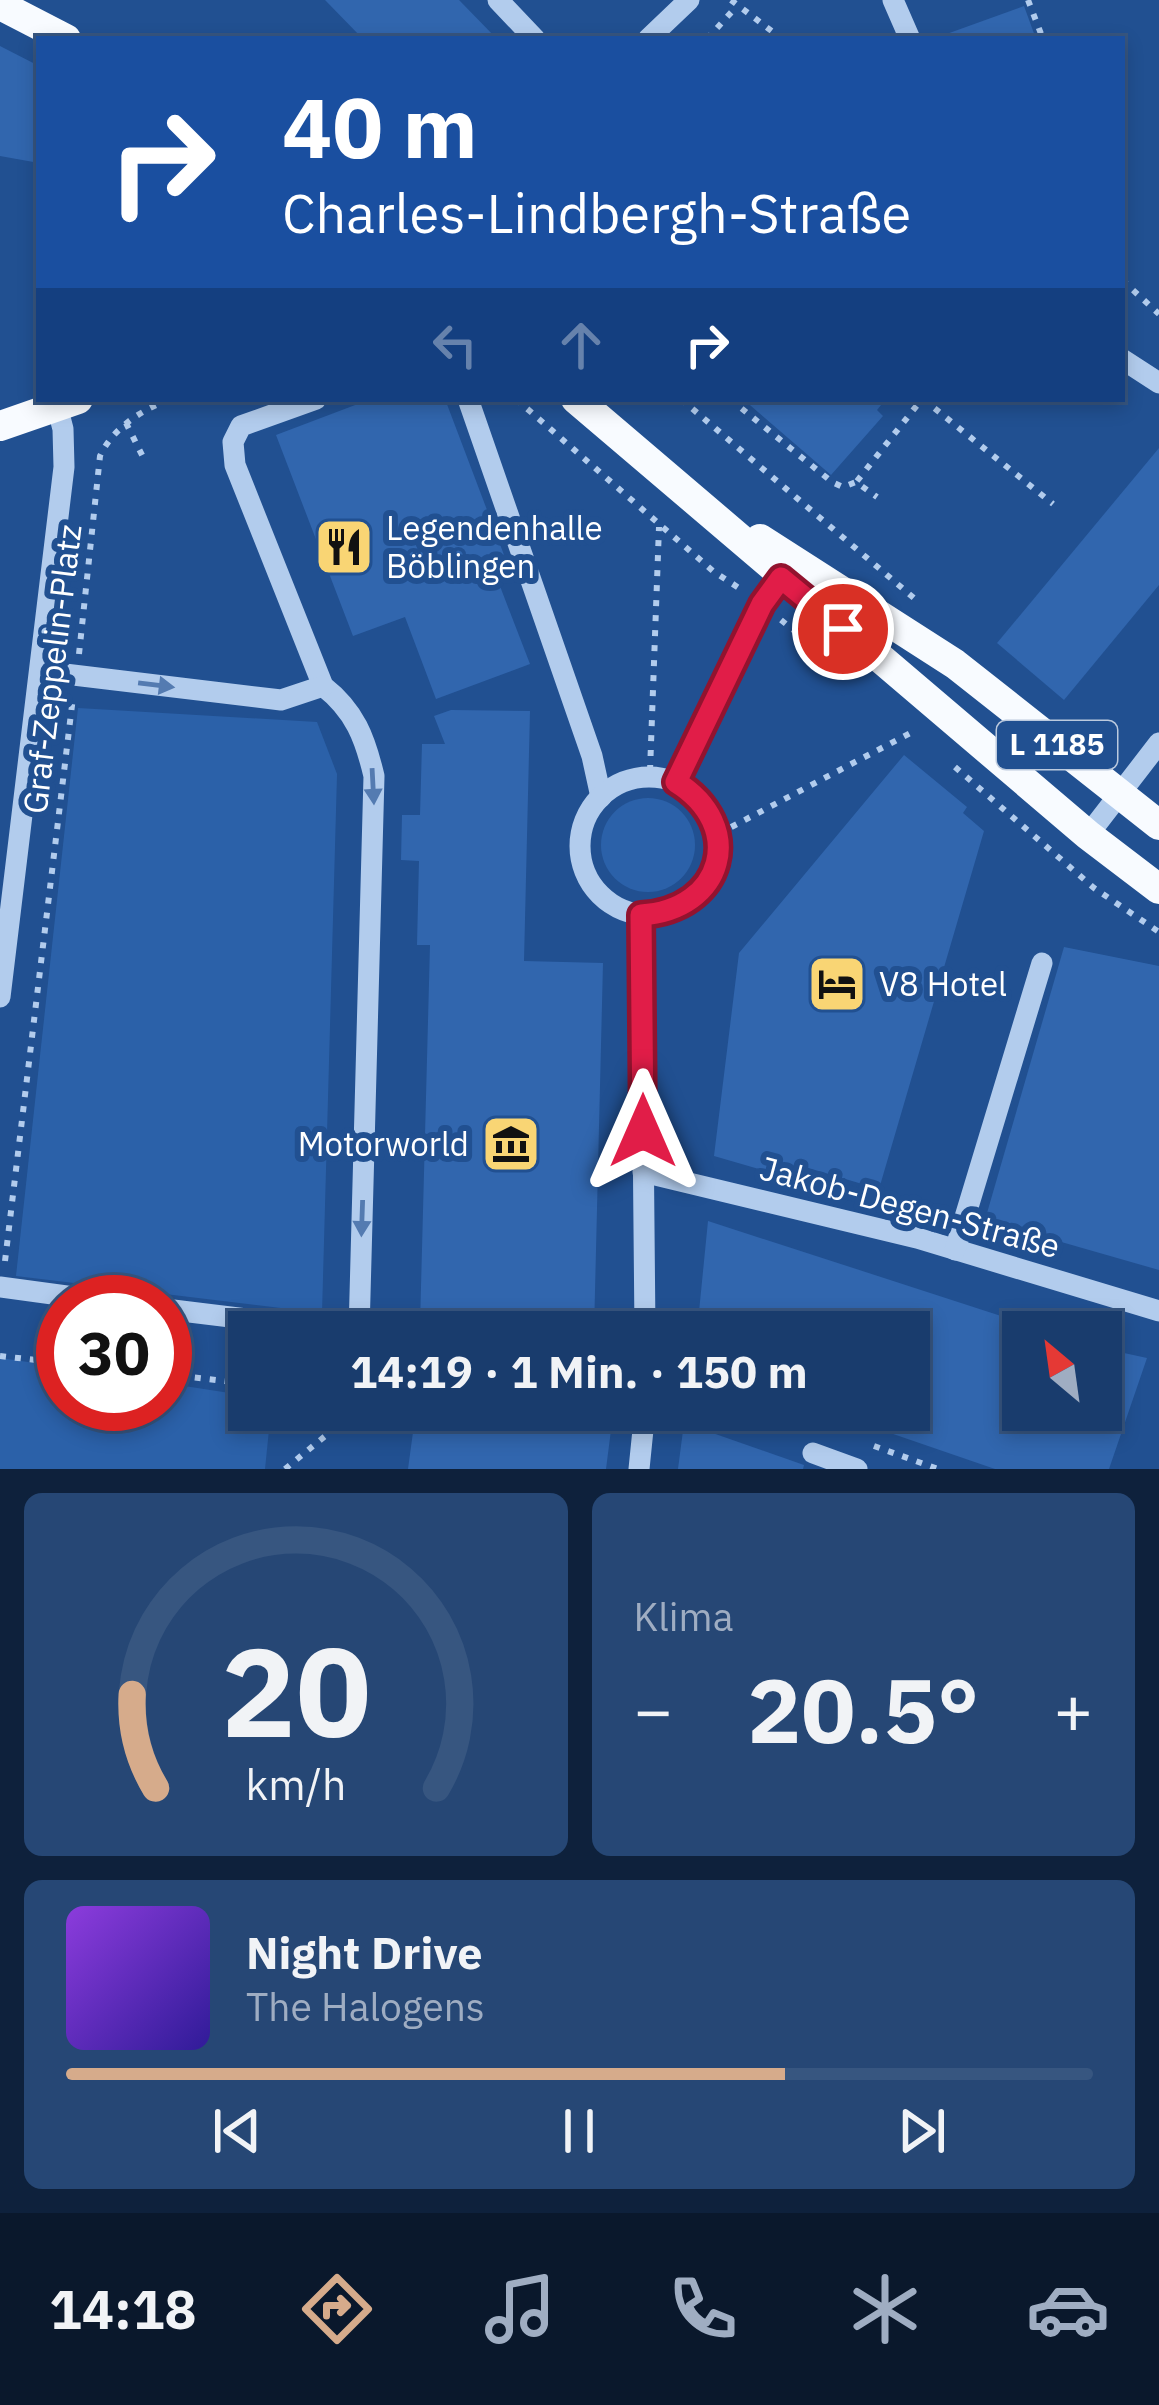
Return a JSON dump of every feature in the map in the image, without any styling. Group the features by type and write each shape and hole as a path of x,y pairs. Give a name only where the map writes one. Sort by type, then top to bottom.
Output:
{"main road":[{"path":"0,5 60,36"},
{"name":"L 1185","path":"579,402 781,578 1159,889"},
{"path":"0,426 68,403"},
{"name":"L 1185","path":"673,483 955,664 1159,825"}],"street":[{"path":"498,0 533,36"},
{"path":"651,36 689,0"},
{"path":"893,0 909,36"},
{"path":"1125,361 1159,382"},
{"path":"308,402 241,426 232,442 235,465 323,686 344,702 364,734 374,776 356,1311"},
{"path":"469,402 592,756 601,796"},
{"path":"0,998 68,403"},
{"path":"676,782 762,604 781,578"},
{"path":"40,671 281,700 323,686"},
{"path":"1088,835 1159,743"},
{"path":"650,775 696,794 718,834 718,860 708,884 690,903 667,914 641,915 601,896 581,858 581,835 601,796 628,780 650,775"},
{"path":"641,915 645,1311"},
{"path":"956,1250 1042,963"},
{"name":"Jakob-Degen-Straße","path":"643,1172 956,1250 1159,1311"},
{"path":"1,1288 36,1292"},
{"path":"192,1312 228,1317"},
{"path":"639,1469 643,1431"},
{"path":"813,1453 857,1469"}],"path":[{"path":"1028,0 1042,36"},
{"path":"709,36 734,3 778,36"},
{"path":"1125,283 1159,314"},
{"path":"144,459 126,423 165,402"},
{"path":"519,402 713,571 762,604 837,666"},
{"path":"685,402 923,605"},
{"path":"734,402 844,487 856,482 921,402"},
{"path":"927,402 1053,504"},
{"name":"Graf-Zeppelin-Platz","path":"1,1288 100,457 126,423"},
{"path":"856,482 877,497"},
{"path":"650,775 659,524"},
{"path":"718,834 916,730 900,717"},
{"path":"951,762 1094,888 1159,932"},
{"path":"0,1356 36,1360"},
{"path":"192,1377 228,1382"},
{"path":"285,1469 331,1431"}],"shaded area":[{"path":"78,708 317,722 337,774 322,1311 192,1297 192,1275 16,1276"},
{"path":"648,798 681,812 695,845 681,878 648,892 615,878 601,845 615,812"},
{"path":"0,1358 36,1363 36,1431 192,1431 192,1387 228,1393 228,1431 269,1431 265,1469 0,1469"}],"building":[{"path":"325,0 459,0 494,36 360,36"},
{"path":"1024,6 1035,36 941,36"},
{"path":"0,46 36,64 36,162 0,156"},
{"path":"363,402 446,402 512,576 498,581 530,664 436,699 405,617 353,636 276,435"},
{"path":"746,402 884,402 877,410 883,416 831,475"},
{"path":"1159,448 1159,585 1064,700 997,643"},
{"path":"451,710 530,711 524,961 603,963 595,1311 420,1311 430,945 417,945 419,861 401,860 402,815 420,815 422,744 445,744 434,716"},
{"name":"V8 Hotel","path":"904,755 967,807 963,813 984,831 879,1189 795,1164 793,1179 714,1156 739,953"},
{"path":"1064,947 1159,966 1159,1270 985,1220"},
{"path":"708,1221 1002,1316 1002,1431 1122,1431 1122,1353 1147,1358 1109,1469 995,1469 884,1431 930,1431 930,1311 699,1311"},
{"path":"413,1431 611,1431 606,1469 408,1469"},
{"path":"683,1431 707,1431 804,1465 803,1469 678,1469"}],"place":[{"name":"Legendenhalle Böblingen","path":"344,547"},
{"name":"V8 Hotel","path":"837,984"},
{"name":"Motorworld","path":"511,1144"}],"route":[{"path":"643,1131 641,915 667,914 690,903 708,884 718,860 718,834 710,812 696,794 676,782 762,604 781,578 843,629"}]}
